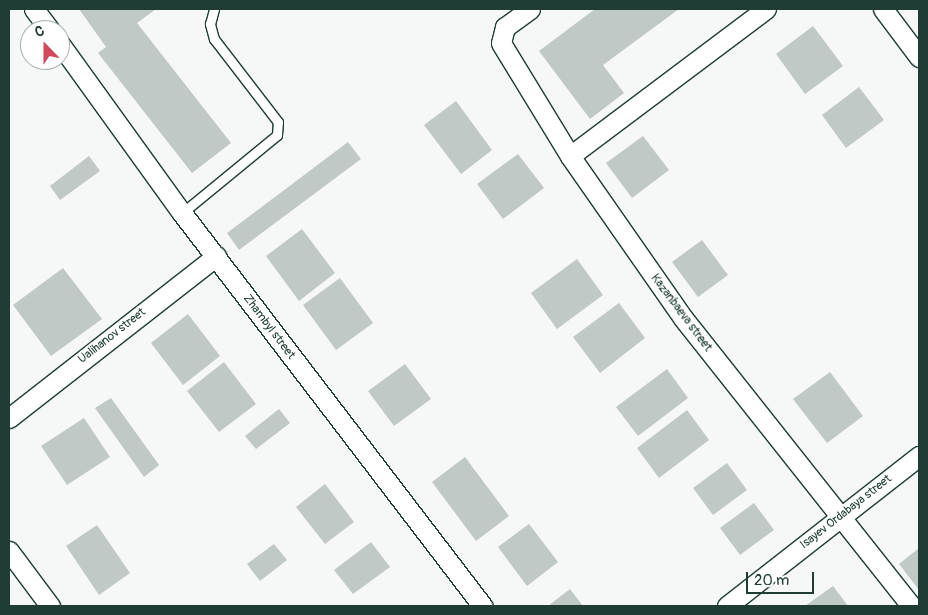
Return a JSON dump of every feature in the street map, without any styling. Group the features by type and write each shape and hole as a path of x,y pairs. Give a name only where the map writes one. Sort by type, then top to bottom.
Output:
{"street":[{"path":"34,9 42,20"},
{"name":"Kazanbaeva street","path":"530,9 505,27 502,44 570,156 683,318 911,606"},
{"path":"570,156 766,9"},
{"path":"883,9 919,57"},
{"name":"Zhambyl street","path":"70,58 182,213 483,606"},
{"name":"Ualihanov street","path":"9,418 216,256"},
{"name":"Isayev Ordabaya street","path":"727,606 919,456"},
{"path":"9,551 50,606"}],"lane":[{"path":"182,213 277,134 278,122 214,39 210,24 214,9"}],"building":[{"path":"79,9 156,9 137,23 231,143 192,173 98,53 106,47"},
{"path":"595,9 679,9 603,65 624,93 590,119 539,51"},
{"path":"813,26 843,66 805,94 776,54"},
{"path":"859,87 884,120 846,148 822,115"},
{"path":"456,101 492,150 461,174 424,125"},
{"path":"643,136 669,170 632,198 606,163"},
{"path":"348,142 361,159 239,250 227,233"},
{"path":"518,154 544,188 503,219 477,184"},
{"path":"89,156 100,171 60,200 50,186"},
{"path":"302,229 335,273 299,301 266,256"},
{"path":"702,240 728,275 698,297 672,262"},
{"path":"577,259 603,295 557,329 531,293"},
{"path":"63,268 102,319 51,356 13,305"},
{"path":"340,278 373,323 336,350 303,305"},
{"path":"619,303 645,338 600,373 573,337"},
{"path":"188,314 220,356 183,385 151,343"},
{"path":"224,362 256,404 219,432 187,391"},
{"path":"405,364 431,399 394,426 368,391"},
{"path":"667,369 688,398 638,436 616,407"},
{"path":"830,372 863,416 827,443 793,399"},
{"path":"111,398 159,465 144,477 95,408"},
{"path":"279,409 290,423 256,449 245,436"},
{"path":"687,410 709,440 659,478 637,448"},
{"path":"84,418 110,457 67,485 41,446"},
{"path":"465,457 509,516 476,541 432,482"},
{"path":"727,463 747,490 713,515 693,488"},
{"path":"325,484 354,522 325,544 296,507"},
{"path":"754,503 774,530 740,555 720,528"},
{"path":"529,524 558,562 527,586 498,547"},
{"path":"97,525 130,573 99,595 66,546"},
{"path":"371,542 390,567 353,594 334,570"},
{"path":"274,544 287,560 260,581 247,564"},
{"path":"919,548 919,590 899,564"},
{"path":"833,586 848,606 805,606"},
{"path":"570,589 583,606 548,606"}]}
